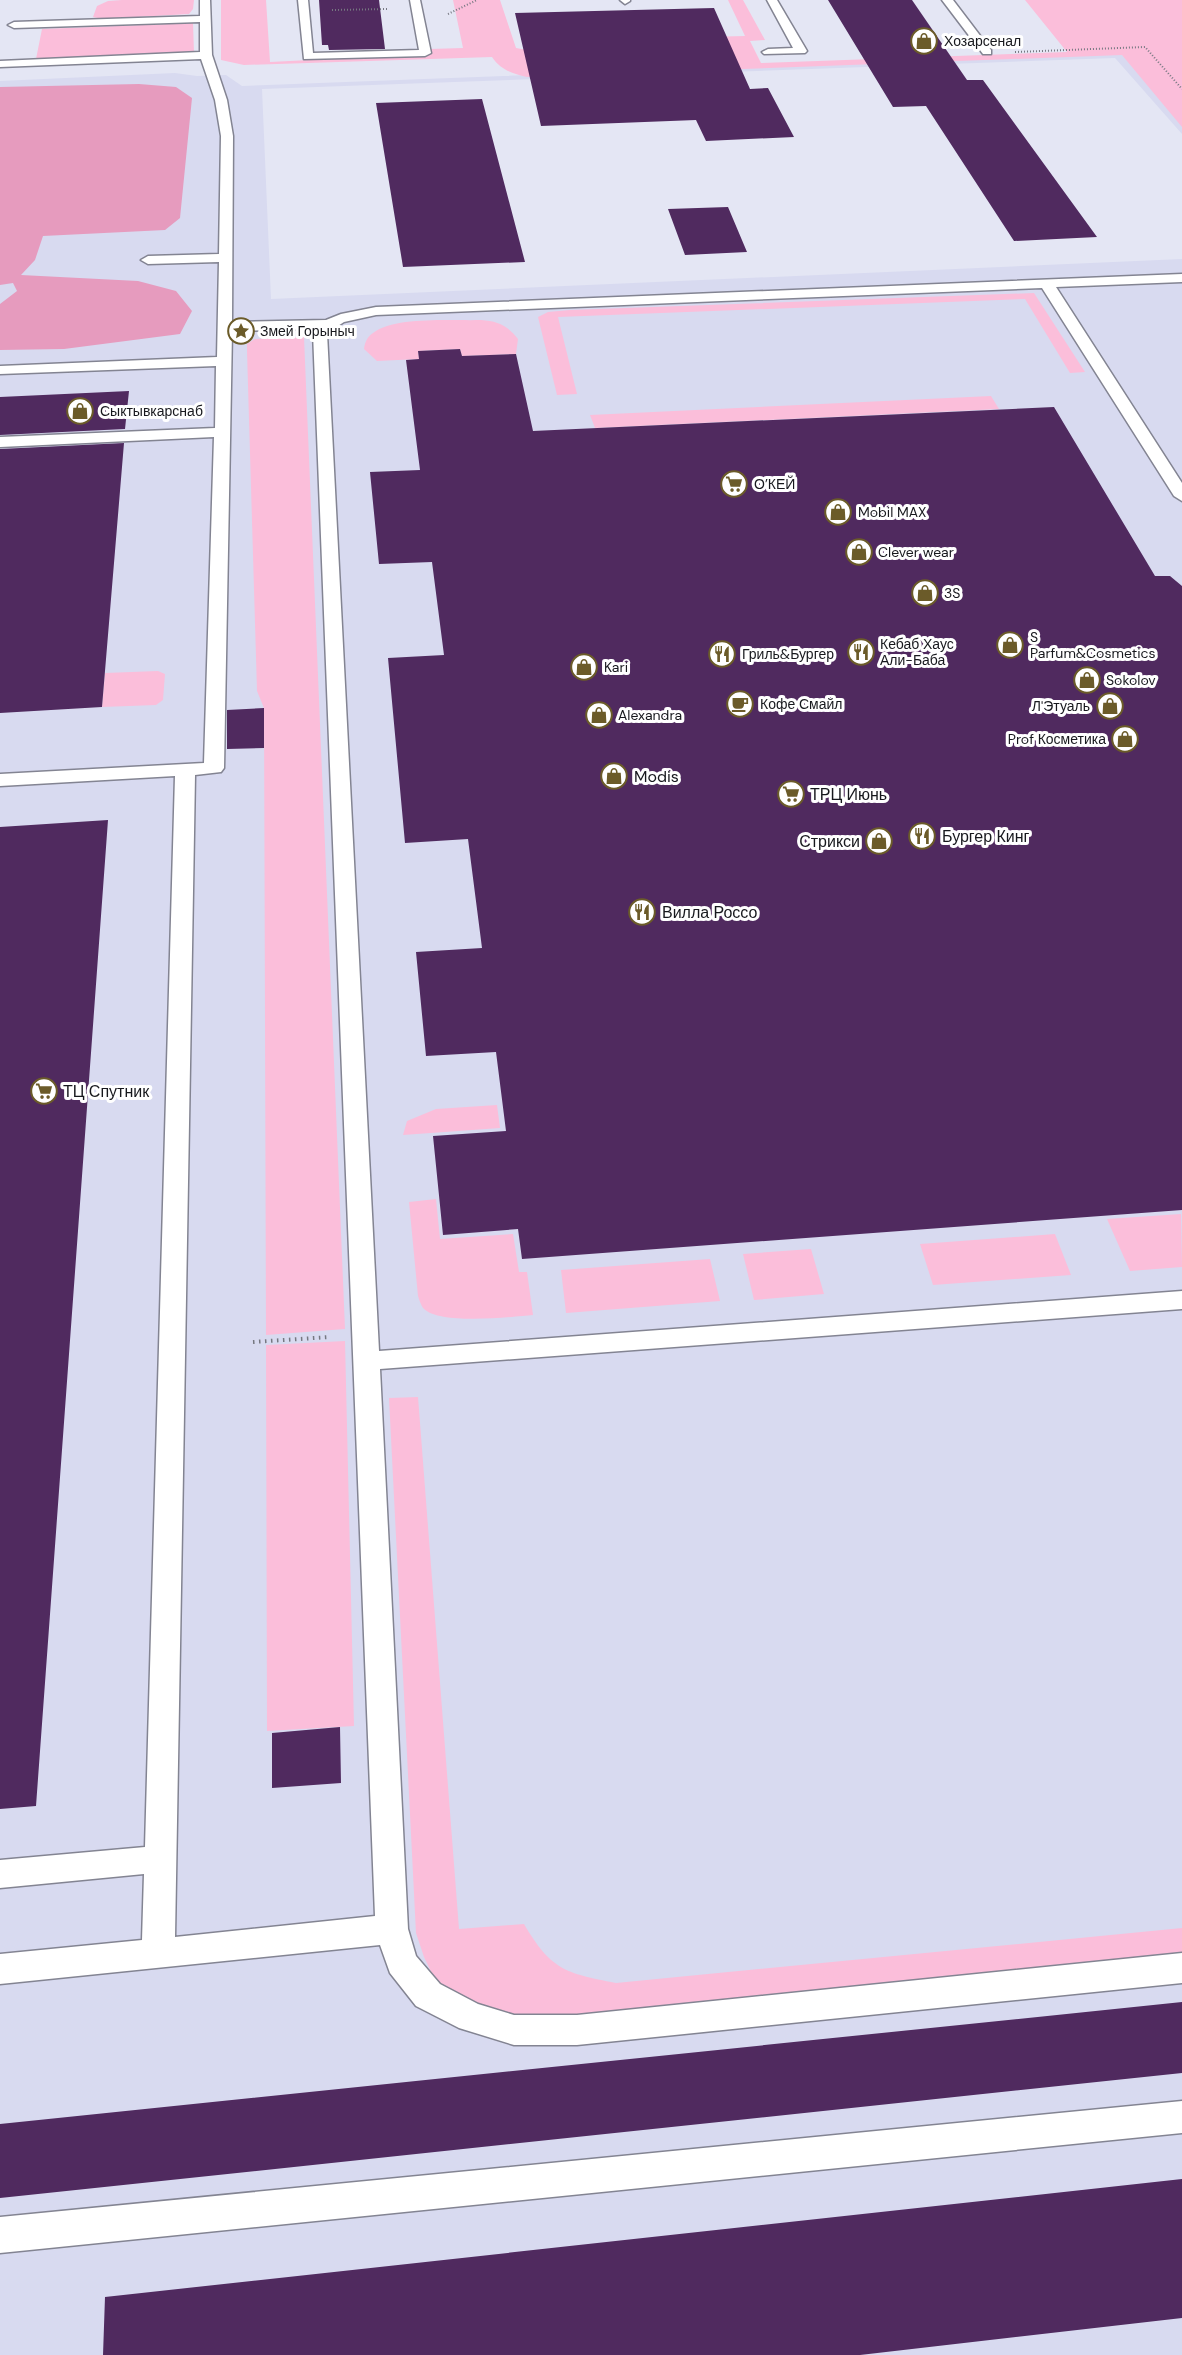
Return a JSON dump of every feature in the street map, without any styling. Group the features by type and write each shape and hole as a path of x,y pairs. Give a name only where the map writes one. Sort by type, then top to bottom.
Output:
{"lane":[{"path":"0,780 214,768 225,327 227,136 220,100 206,55 205,0"},
{"path":"768,52 801,51 772,0"},
{"path":"947,0 987,52"},
{"path":"304,6 308,57 425,53 415,4"},
{"path":"14,25 205,19"},
{"path":"0,64 206,55"},
{"path":"148,260 226,258"},
{"path":"225,327 327,324 347,316 376,311 1182,278"},
{"path":"1046,284 1062,299 1182,496"},
{"path":"327,324 320,332 366,1361 392,1929 402,1963 428,1995 471,2016 513,2030 577,2030 1182,1968"},
{"path":"0,370 224,361"},
{"path":"0,442 222,432"},
{"path":"158,1954 185,770"},
{"path":"366,1361 1182,1300"},
{"path":"0,1874 161,1859"},
{"path":"0,1969 392,1929"},
{"path":"0,2235 1182,2117"}],"path":[{"path":"304,6 415,4"},
{"path":"987,52 1145,47 1182,89"},
{"path":"253,1342 334,1336"}],"shaded area":[{"path":"194,0 193,9 189,14 102,19 93,17 97,6 108,1"},
{"path":"221,0 266,0 270,62 430,54 430,49 463,48 453,0 500,0 516,48 527,50 543,41 745,36 728,0 743,0 765,40 750,41 761,63 1067,52 1025,0 1182,0 1182,127 1122,55 527,77 507,70 492,57 244,65 221,60"},
{"path":"1182,0 1182,134 1115,58 262,89 271,299 1182,259 1182,2355 0,2355 0,81 175,73 197,76 226,75 242,86 1154,51"},
{"path":"193,23 194,53 36,59 42,29"},
{"path":"139,84 176,87 192,98 180,218 165,230 43,236 35,260 21,275 138,281 176,291 192,311 180,334 64,349 0,350 0,304 17,291 13,283 0,285 0,87"},
{"path":"1034,293 1085,372 1070,373 1025,299 558,317 577,394 557,395 538,317 548,312 570,310"},
{"path":"425,320 481,320 498,323 510,331 518,339 516,354 462,356 460,349 418,351 419,359 377,361 364,349 371,335 395,324"},
{"path":"304,337 345,1329 266,1335 264,708 257,691 247,344 255,339"},
{"path":"991,396 999,409 595,428 590,415"},
{"path":"158,671 165,674 163,700 156,705 102,707 105,673"},
{"path":"497,1105 500,1128 403,1135 407,1121 436,1109"},
{"path":"436,1199 440,1239 513,1234 519,1272 527,1272 533,1315 460,1318 433,1314 424,1309 418,1296 409,1202"},
{"path":"1181,1214 1182,1267 1130,1271 1107,1219"},
{"path":"1055,1234 1071,1275 933,1285 920,1244"},
{"path":"811,1249 824,1294 754,1300 743,1254"},
{"path":"710,1259 720,1301 566,1313 561,1270"},
{"path":"345,1341 354,1726 267,1731 266,1345"},
{"path":"418,1397 459,1929 524,1924 543,1951 561,1967 584,1976 616,1983 1182,1928 1182,1961 539,2020 495,2013 437,1984 416,1933 389,1398"}],"building":[{"path":"319,0 379,0 385,49 329,50 328,45 322,45"},
{"path":"828,0 912,0 967,80 983,80 1097,237 1014,241 926,106 893,107"},
{"path":"714,8 750,89 768,88 794,137 706,141 696,120 541,126 515,13"},
{"path":"482,99 525,262 403,267 376,103"},
{"path":"728,207 747,252 685,255 668,209"},
{"name":"ТРЦ Июнь","path":"460,349 462,356 516,354 533,431 1054,407 1155,576 1170,576 1182,586 1182,1210 522,1259 518,1229 443,1235 433,1136 506,1131 496,1052 426,1056 416,952 482,948 468,839 405,843 388,658 444,655 432,562 379,564 370,472 420,470 406,360 419,359 418,351"},
{"path":"129,391 125,429 0,435 0,397"},
{"path":"124,443 102,707 0,713 0,449"},
{"path":"264,708 264,748 227,749 227,710"},
{"name":"ТЦ Спутник","path":"108,820 36,1806 0,1809 0,827"},
{"path":"340,1727 341,1783 272,1788 272,1733"},
{"path":"1182,2002 1182,2073 0,2198 0,2124"},
{"path":"1182,2179 1182,2318 860,2355 103,2355 105,2297"}],"place":[{"name":"Хозарсенал","path":"924,41"},
{"name":"Змей Горыныч","path":"241,331"},
{"name":"Сыктывкарснаб","path":"80,411"},
{"name":"О’КЕЙ","path":"734,484"},
{"name":"Mobil MAX","path":"838,512"},
{"name":"Clever wear","path":"859,552"},
{"name":"3S","path":"925,593"},
{"name":"S Parfum&Cosmetics","path":"1010,645"},
{"name":"Кебаб Хаус Али-Баба","path":"861,652"},
{"name":"Гриль&Бургер","path":"722,654"},
{"name":"Kari","path":"584,667"},
{"name":"Sokolov","path":"1087,680"},
{"name":"Кофе Смайл","path":"740,704"},
{"name":"Л'Этуаль","path":"1110,706"},
{"name":"Alexandra","path":"599,715"},
{"name":"Prof Косметика","path":"1125,739"},
{"name":"Modis","path":"614,776"},
{"name":"ТРЦ Июнь","path":"791,794"},
{"name":"Бургер Кинг","path":"922,836"},
{"name":"Стрикси","path":"879,841"},
{"name":"Вилла Россо","path":"642,912"},
{"name":"ТЦ Спутник","path":"44,1091"}]}
